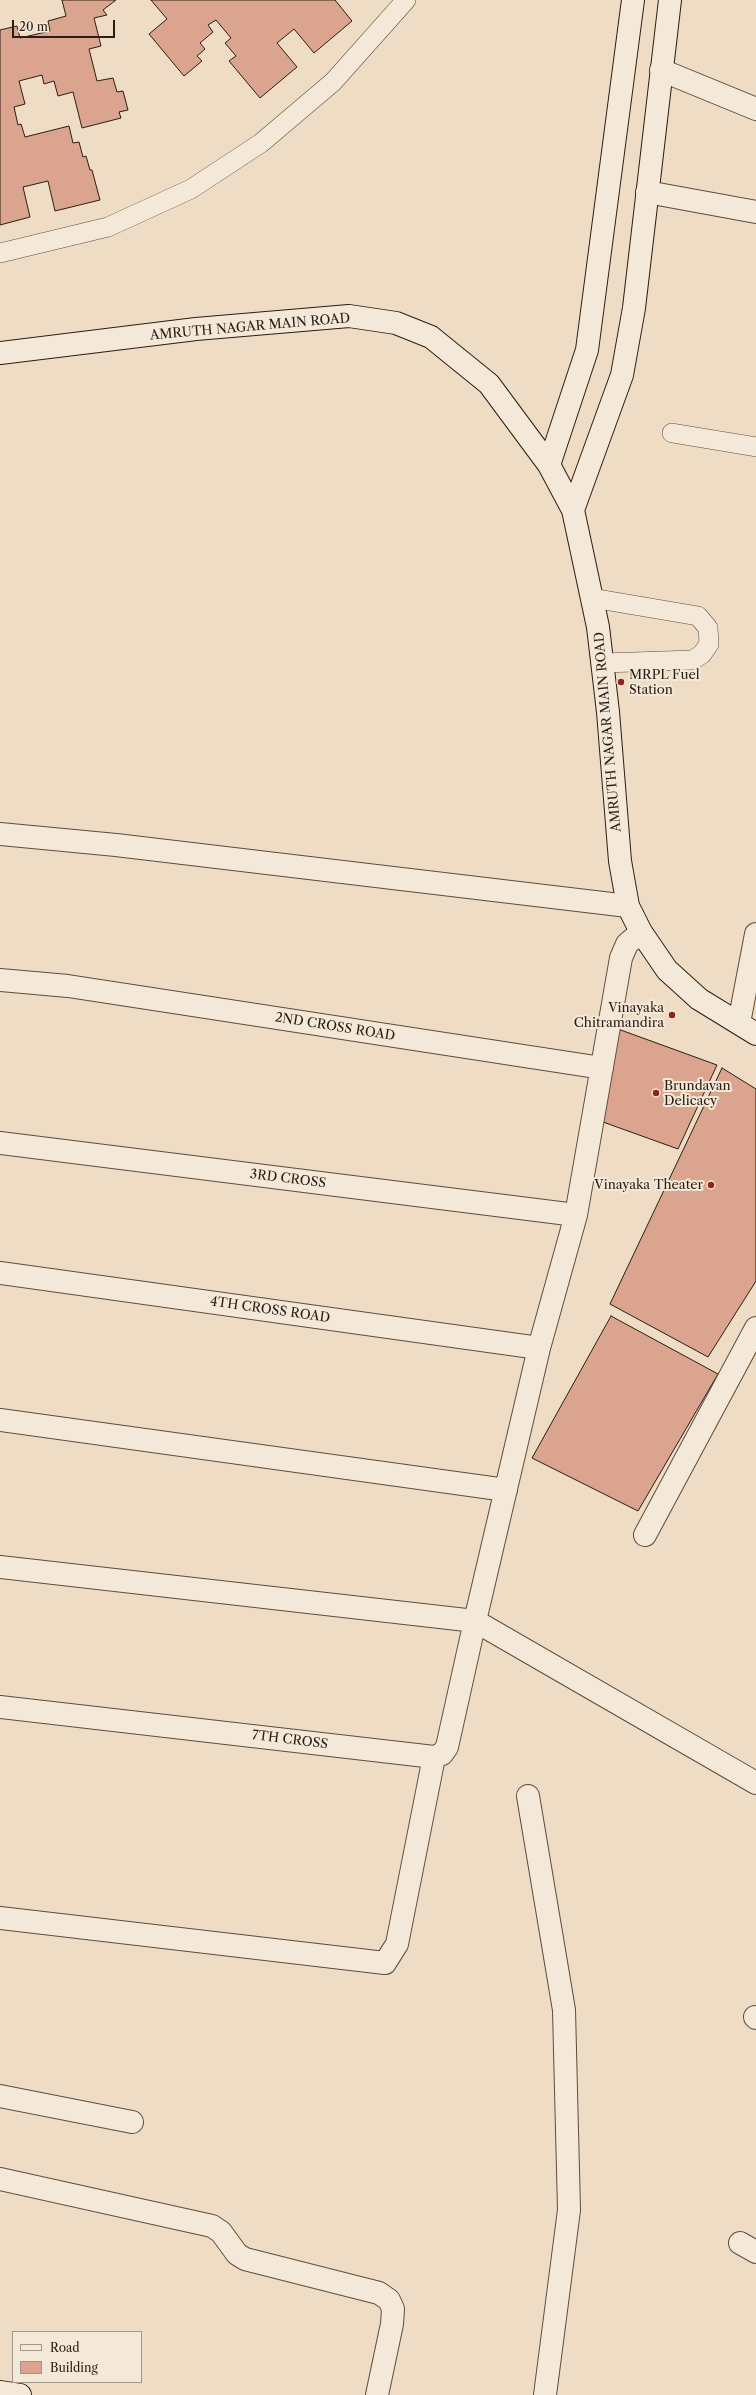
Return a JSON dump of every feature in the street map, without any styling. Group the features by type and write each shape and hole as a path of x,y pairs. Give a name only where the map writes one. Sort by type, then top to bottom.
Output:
{"street":[{"path":"549,465 587,350 633,0"},
{"path":"573,510 622,375 634,308 670,0"},
{"path":"661,70 756,109"},
{"path":"647,192 756,212"},
{"name":"AMRUTH NAGAR MAIN ROAD","path":"0,353 196,329 349,316 396,323 432,337 489,384 549,465 573,510 592,598 603,663 619,853 628,906 641,932 667,970 698,998 747,1028"},
{"path":"0,834 116,845 628,906"},
{"path":"0,1918 385,1963 397,1944 434,1757 442,1754 447,1747 539,1348 576,1215 621,958 627,944 641,932"},
{"path":"747,1028 756,934"},
{"name":"2ND CROSS ROAD","path":"0,980 68,986 602,1068"},
{"name":"3RD CROSS","path":"0,1143 576,1215"},
{"name":"4TH CROSS ROAD","path":"0,1273 539,1348"},
{"path":"645,1535 756,1328"},
{"path":"0,1420 506,1490"},
{"path":"0,1567 475,1621 756,1783"},
{"name":"7TH CROSS","path":"0,1707 434,1757"},
{"path":"528,1796 564,2010 565,2026 569,2210 546,2395"},
{"path":"0,2096 132,2122"},
{"path":"0,2179 212,2226 221,2232 237,2254 245,2259 379,2293 389,2300 392,2309 392,2324 377,2395"},
{"path":"0,2392 20,2395"}],"lane":[{"path":"0,253 108,227 191,189 261,143 333,82 406,0"},
{"path":"672,433 756,447"},
{"path":"592,598 698,616 708,628 708,644 702,654 694,660 603,663"}],"building":[{"path":"62,0 116,0 103,10 107,15 94,18 101,46 89,49 97,81 113,78 117,92 123,91 128,110 119,112 121,118 82,128 73,92 58,96 54,81 44,84 42,75 19,81 25,104 14,107 18,125 21,124 25,137 69,126 73,143 79,142 83,157 86,156 90,170 92,170 100,200 55,211 48,181 23,187 30,217 0,225 0,30 17,26 20,38 50,31 48,21 66,16"},
{"path":"151,0 335,0 352,21 314,53 294,29 277,43 297,67 260,98 229,61 236,56 225,43 231,38 216,20 208,25 213,32 200,43 205,49 197,56 202,61 184,76 149,34 167,19"},
{"name":"Brundavan Delicacy","path":"618,1029 717,1065 678,1149 603,1122"},
{"name":"Vinayaka Theater","path":"722,1068 756,1089 756,1281 708,1357 610,1304"},
{"path":"611,1316 718,1374 638,1511 532,1458"}],"place":[{"name":"MRPL Fuel Station","path":"621,682"},
{"name":"Vinayaka Chitramandira","path":"672,1015"},
{"name":"Brundavan Delicacy","path":"656,1093"},
{"name":"Vinayaka Theater","path":"711,1185"}]}
